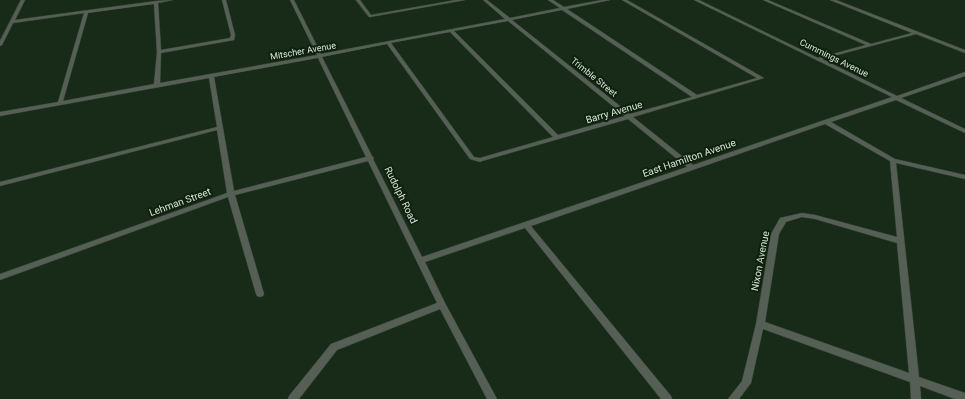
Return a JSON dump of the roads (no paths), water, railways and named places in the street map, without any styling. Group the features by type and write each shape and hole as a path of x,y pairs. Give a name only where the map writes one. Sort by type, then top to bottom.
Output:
{"street":[{"path":"0,45 22,0"},
{"path":"12,22 171,0"},
{"path":"159,52 232,39 233,35 224,0"},
{"name":"Rudolph Road","path":"292,0 442,305 492,399"},
{"path":"358,0 370,16 463,0"},
{"name":"Trimble Street","path":"485,0 630,116 691,167"},
{"path":"550,0 696,97"},
{"name":"Mitscher Avenue","path":"0,114 319,56 608,0"},
{"name":"Barry Avenue","path":"388,43 472,158 480,160 761,78 624,0"},
{"name":"Cummings Avenue","path":"696,0 965,131"},
{"path":"765,0 870,45"},
{"path":"832,0 965,52"},
{"path":"156,2 159,52 157,86"},
{"path":"60,104 86,12"},
{"path":"451,31 557,138"},
{"path":"818,60 916,33"},
{"name":"East Hamilton Avenue","path":"420,260 965,74"},
{"path":"211,76 231,194 260,294"},
{"path":"826,122 893,160 965,177"},
{"path":"0,184 219,128"},
{"name":"Lehman Street","path":"0,277 231,194 371,158"},
{"path":"893,160 916,399"},
{"name":"Nixon Avenue","path":"733,399 746,383 760,324 775,234 783,220 802,215 814,217 901,241"},
{"path":"526,224 667,399"},
{"path":"296,398 334,347 442,305"},
{"path":"760,324 965,398"}]}
